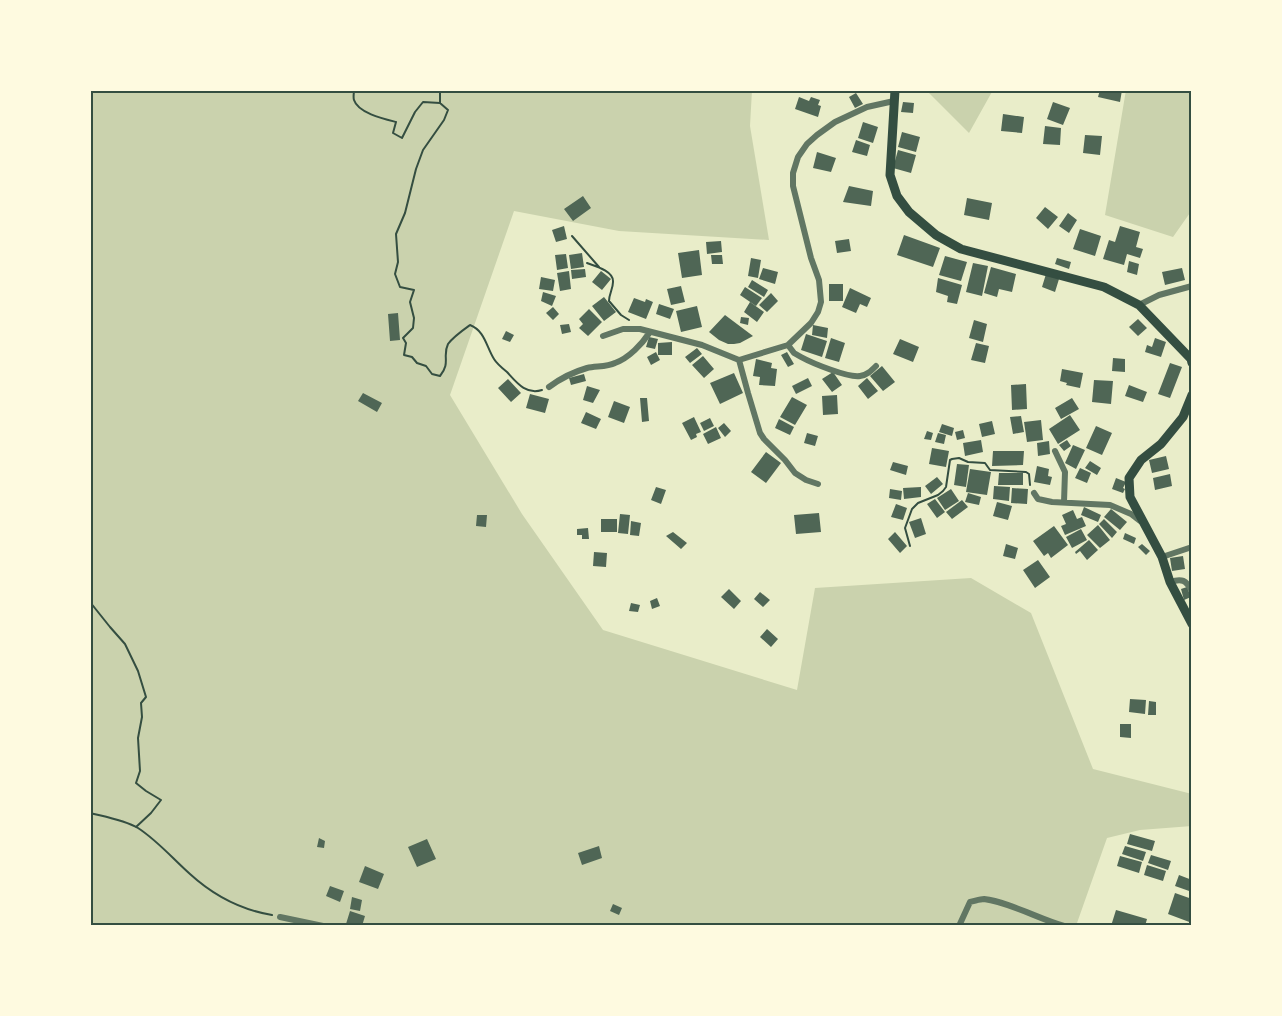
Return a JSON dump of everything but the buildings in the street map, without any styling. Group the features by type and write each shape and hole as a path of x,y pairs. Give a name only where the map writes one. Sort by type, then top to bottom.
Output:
{"main road":[{"path":"895,90 890,175 897,196 909,212 936,235 961,249 1104,286 1139,305 1191,359 1192,363"},
{"path":"1192,395 1183,417 1161,444 1141,460 1129,478 1130,497 1162,557 1170,582 1192,624"}],"street":[{"path":"603,336 623,328 640,329 702,345 739,360 788,345 811,323 821,302 819,280 792,186 798,158 807,144 835,122 867,107 894,101"},
{"path":"1139,305 1159,295 1192,286"},
{"path":"549,387 561,378 622,360 645,340 650,332"},
{"path":"788,345 801,357 847,375 863,376 876,366"},
{"path":"739,360 760,433 795,473 818,484"},
{"path":"1054,451 1065,472 1064,502"},
{"path":"1034,493 1038,499 1042,500 1110,505 1131,514 1146,525"},
{"path":"1162,557 1192,547"},
{"path":"1170,582 1179,579 1188,583 1192,591"},
{"path":"959,926 970,902 982,899 1064,926"},
{"path":"280,917 323,926"}],"path":[{"path":"354,90 354,100 361,110 396,122 393,133 402,138 415,112 423,102 440,103 448,110 444,120 423,150 412,181 405,213 396,234 398,262 395,274 400,287 414,290 410,302 414,318 413,328 403,338 406,343 404,354 426,366 432,374 440,376 446,369 446,352 449,343 470,325 476,327 483,335 494,361 514,382 525,390 539,391 549,387"},
{"path":"439,90 440,103"},
{"path":"572,236 599,267 612,276 609,301 621,315 640,329"},
{"path":"587,263 599,267"},
{"path":"910,546 905,528 912,509 946,488 952,459 959,458 968,462 985,463 990,470 994,471 1026,472 1029,474 1034,493"},
{"path":"90,602 125,645 138,670 146,697 141,704 142,717 138,738 140,771 136,783 161,800 136,827"},
{"path":"90,813 136,827 158,842 193,876 216,893 241,907 257,913 280,917"}],"green space":[{"path":"90,90 752,90 750,126 769,240 619,231 514,211 450,395 522,514 603,630 797,690 815,588 971,578 1031,613 1093,769 1192,794 1192,826 1140,830 1107,838 1077,923 1079,926 90,926"},
{"path":"926,90 993,90 969,133"},
{"path":"1126,90 1192,90 1192,210 1173,237 1105,215"}]}
